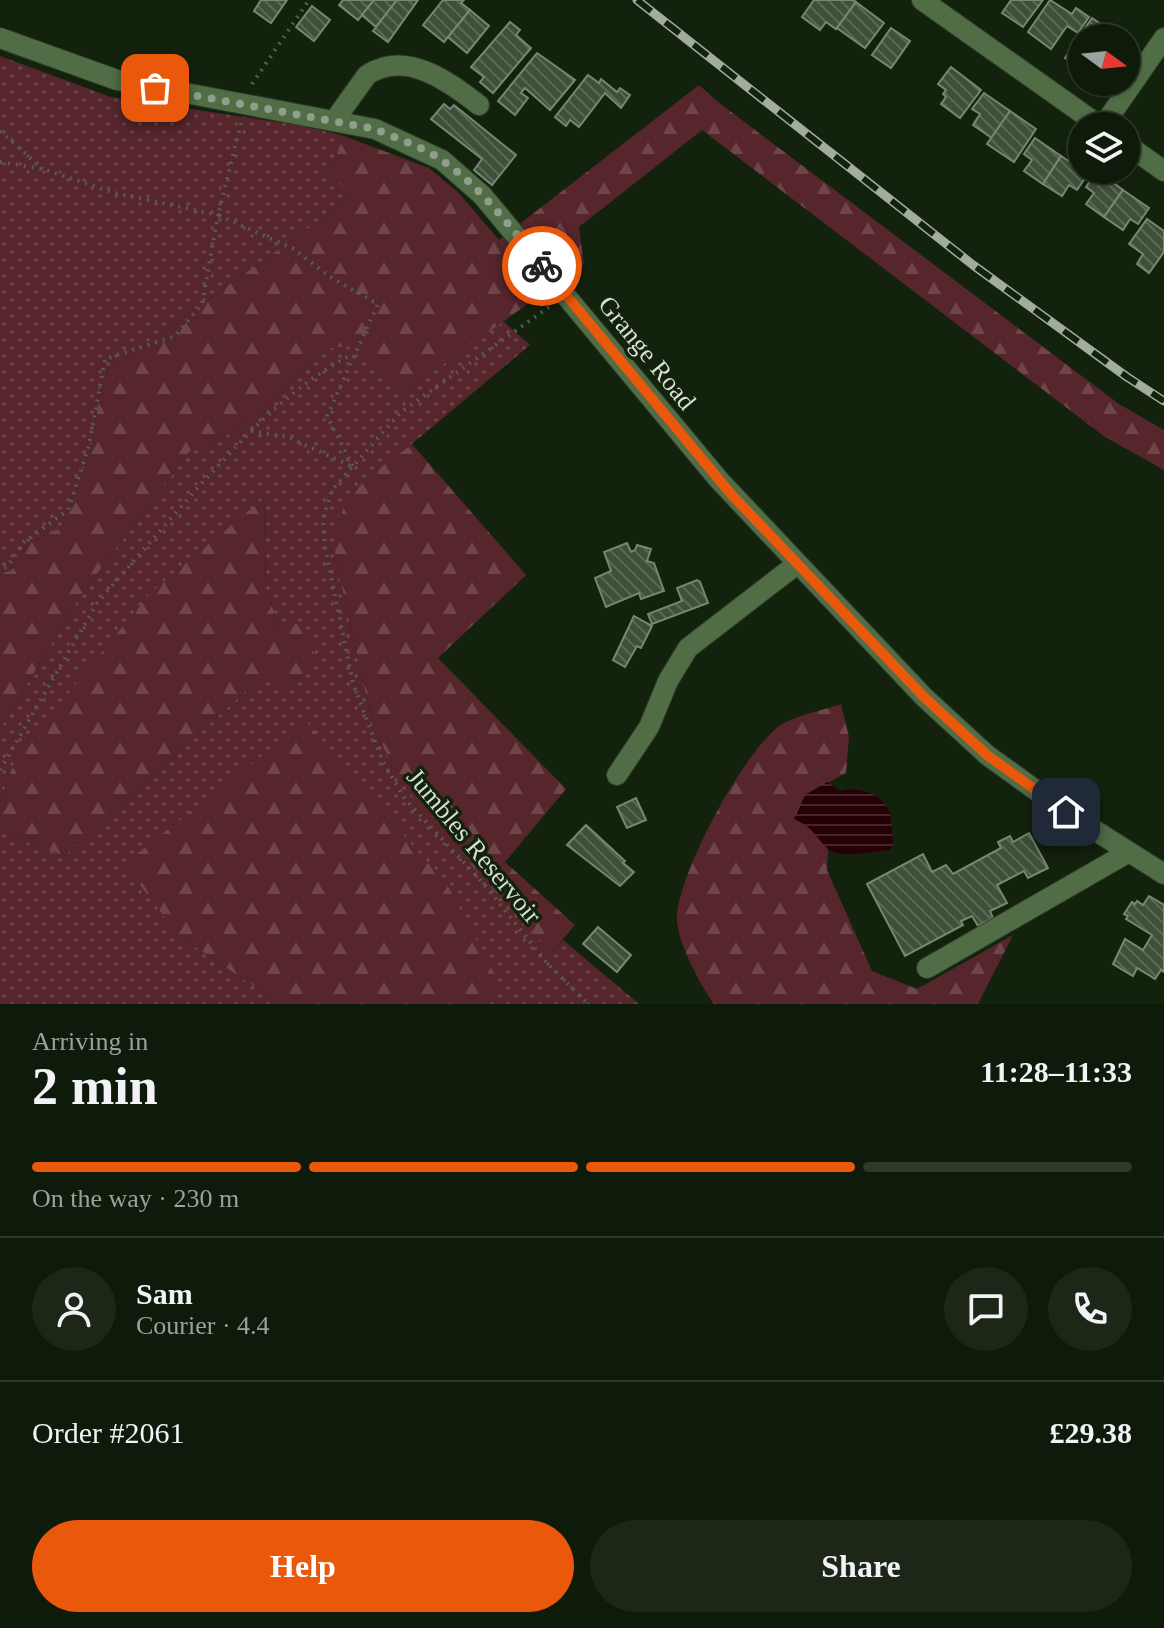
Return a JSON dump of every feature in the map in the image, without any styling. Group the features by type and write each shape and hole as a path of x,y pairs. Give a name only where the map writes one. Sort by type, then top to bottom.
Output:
{"street":[{"path":"922,0 1082,112"},
{"name":"Grange Road","path":"0,38 117,80 375,129 442,160 482,195 719,480 924,697 987,755 1066,812 1164,874"},
{"path":"1112,112 1164,38"},
{"path":"334,121 367,75 391,66 425,71 444,78 479,105"},
{"path":"1140,154 1164,171"},
{"path":"617,775 649,727 668,681 688,648 797,564"},
{"path":"927,968 1129,852"}],"path":[{"path":"0,569 7,567 24,542 68,510 89,446 105,359 175,336 202,304 218,215 252,82 309,0"},
{"path":"0,131 43,169"},
{"path":"0,162 43,169 115,193 218,215 294,249 330,277 378,304 327,416 353,467"},
{"name":"Jumbles Reservoir","path":"565,294 401,412 332,490 323,519 325,547 353,684 378,749 405,799 483,883 547,963 588,1004"},
{"path":"0,770 97,603 251,431 295,390 328,366 355,353"},
{"path":"251,431 288,437 353,467"}],"green space":[{"path":"0,56 111,97 304,126 344,136 330,171 351,198 103,374 91,449 62,527 26,545 12,570 0,574"},
{"path":"699,85 1119,404 1164,430 1164,470 1105,437 702,130 579,227 584,264 400,395 348,346 329,348 235,431 189,452 81,595 0,729 0,574 12,570 26,545 62,527 91,449 103,374 351,198 330,171 344,136 429,168 459,193 499,240"},
{"path":"503,321 530,345 358,489 340,514 335,556 373,726 394,769 552,952 563,940 639,1004 484,1004 503,990 179,936 280,1004 0,1004 0,820 17,838 64,856 262,676 280,630 266,588 264,499 16,757 0,802 0,729 81,595 189,452 235,431 329,348 348,345 400,395"},
{"path":"412,444 526,575 438,658 566,789 505,862 575,925 551,953 422,811 394,769 373,726 335,556 337,531 340,517 352,495"},
{"path":"264,498 266,588 280,630 295,623 309,632 314,655 305,678 281,687 262,676 64,856 17,838 0,820 0,802 16,757 151,592"},
{"path":"841,704 849,737 846,773 805,795 805,824 817,833 828,850 827,870 872,971 917,989 1013,935 978,1004 714,1004 690,961 677,924 681,894 701,842 731,787 763,742 783,723"},
{"path":"306,721 449,888 503,991 484,1004 280,1004 179,936 124,864"}],"shaded area":[{"path":"827,782 840,791 869,793 887,806 894,845 889,850 847,854 832,852 810,829 794,819 805,795"}],"building":[{"path":"261,0 287,0 271,23 254,11"},
{"path":"343,0 374,0 358,20 339,5"},
{"path":"374,0 397,0 376,27 362,15"},
{"path":"397,0 418,0 388,42 373,31"},
{"path":"443,0 464,0 461,3 470,10 444,42 423,25"},
{"path":"814,0 856,2 836,29 826,22 820,30 802,17"},
{"path":"1011,0 1043,0 1023,27 1002,13"},
{"path":"1050,0 1072,14 1076,8 1089,17 1084,24 1068,24 1051,49 1028,32"},
{"path":"856,2 884,23 865,48 837,28"},
{"path":"312,6 330,20 314,41 296,27"},
{"path":"470,10 489,26 467,53 448,37"},
{"path":"510,22 520,30 516,35 531,48 493,93 480,82 484,77 471,67"},
{"path":"891,28 910,41 891,68 872,55"},
{"path":"537,53 575,80 550,110 525,88 521,93 528,98 515,115 498,101"},
{"path":"951,67 981,90 960,118 941,104 946,90 938,84"},
{"path":"588,75 599,83 601,79 617,92 620,88 630,95 621,108 605,93 579,127 570,120 566,126 555,117"},
{"path":"984,93 1010,111 992,138 973,125 980,114 972,109"},
{"path":"444,104 450,109 454,105 516,155 492,185 474,170 482,159 431,119"},
{"path":"1010,111 1036,129 1014,162 987,144"},
{"path":"1035,138 1061,156 1043,184 1024,171 1032,160 1024,154"},
{"path":"1061,156 1068,161 1068,184 1081,184 1077,190 1069,185 1062,196 1043,184"},
{"path":"1088,184 1115,184 1123,190 1104,217 1086,204 1094,193 1086,187"},
{"path":"1123,190 1149,208 1138,224 1130,219 1123,230 1104,217"},
{"path":"1147,219 1164,231 1164,252 1149,273 1137,264 1143,254 1129,244"},
{"path":"627,543 631,552 637,545 651,549 647,561 654,563 664,591 641,599 639,593 606,607 595,578 611,571 604,552"},
{"path":"697,580 708,603 652,624 648,614 682,601 677,588"},
{"path":"634,616 652,626 641,648 637,646 625,667 613,660"},
{"path":"636,798 646,820 627,828 617,807"},
{"path":"586,825 634,872 620,886 567,845"},
{"path":"1029,833 1048,868 1028,878 1024,871 997,885 1007,903 990,911 993,918 978,926 972,916 961,921 963,925 905,956 867,884 923,854 932,872 946,865 953,874 1001,848 998,842 1010,836 1013,842"},
{"path":"1149,896 1164,905 1164,972 1161,970 1155,979 1137,968 1133,976 1113,964 1125,939 1143,950 1152,935 1126,919 1128,916 1124,914 1132,902 1143,905"},
{"path":"598,927 631,955 617,972 583,944"}],"railway":[{"path":"637,0 973,265 1164,401"}],"way so far":[{"path":"155,88 375,129 397,139 442,160 482,195 542,266"}],"route":[{"path":"542,266 731,494 924,697 987,755 1066,812"}]}
